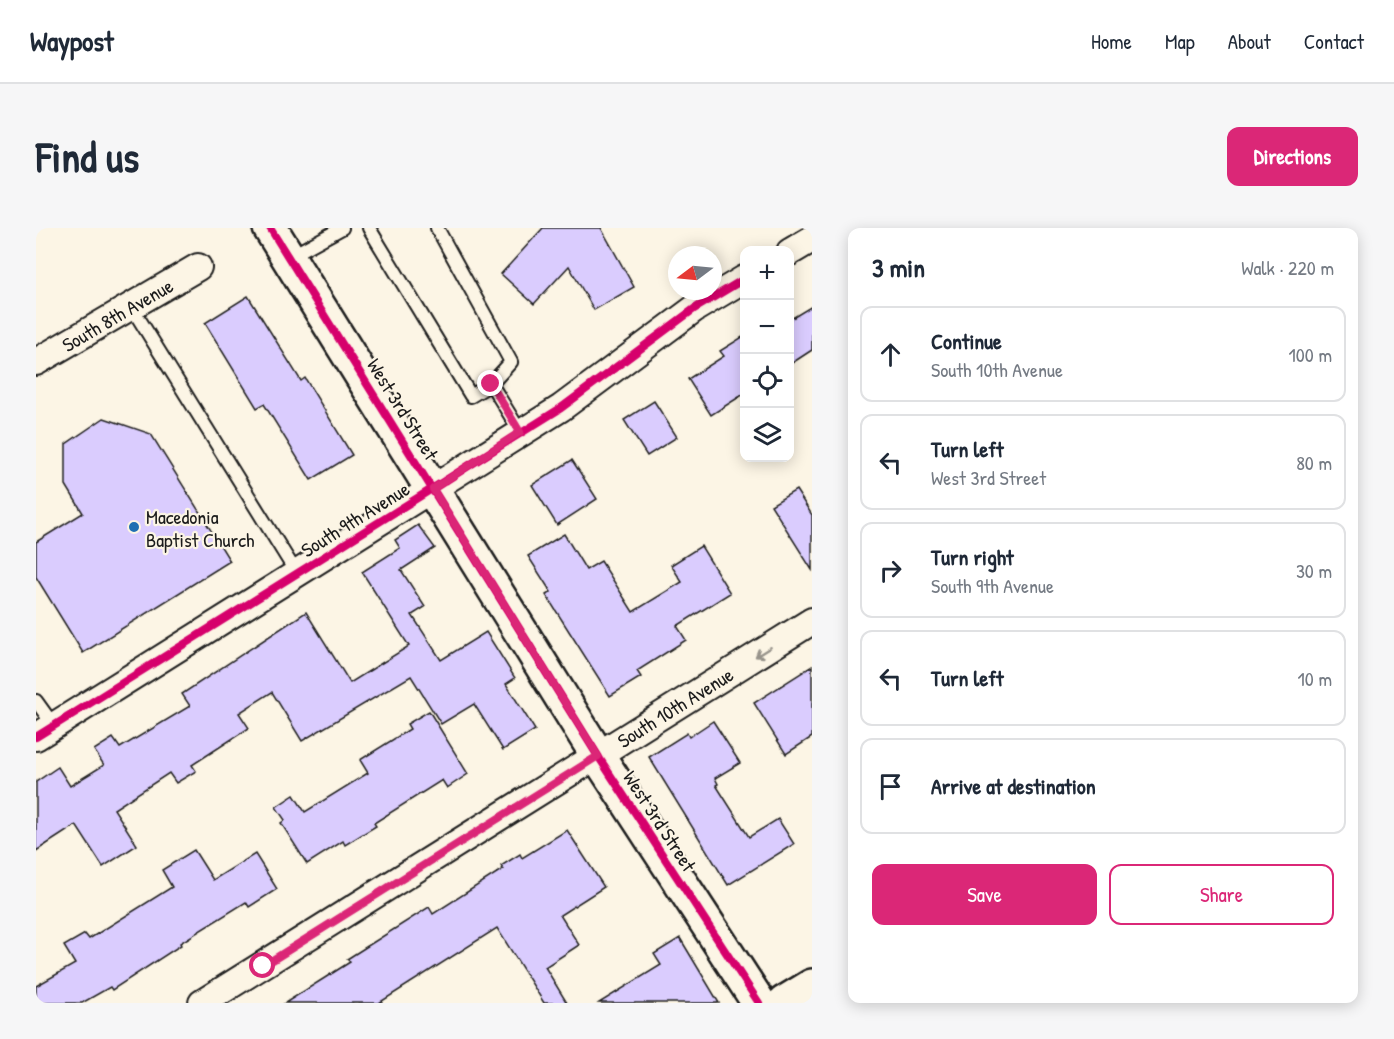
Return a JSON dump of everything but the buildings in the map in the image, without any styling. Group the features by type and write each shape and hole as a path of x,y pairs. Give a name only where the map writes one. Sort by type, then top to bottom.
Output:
{"street":[{"name":"West 3rd Street","path":"270,228 598,756 759,1003"},
{"path":"794,249 812,239"},
{"name":"South 8th Avenue","path":"36,362 198,267"},
{"name":"South 9th Avenue","path":"45,731 561,408 694,309 740,281"},
{"name":"South 10th Avenue","path":"202,1003 812,621"},
{"path":"784,1003 812,986"}],"lane":[{"path":"288,257 342,228"},
{"path":"369,228 471,396 491,384 511,362 437,228"},
{"path":"131,306 297,574"},
{"path":"491,384 520,432"},
{"path":"36,701 45,731"}],"cycle path":[{"path":"270,228 598,756 759,1003"},
{"path":"36,737 561,408 694,309 740,281"}],"place":[{"name":"Macedonia Baptist Church","path":"134,527"}],"route":[{"path":"263,966 598,756 433,489 520,432 491,384"}]}
